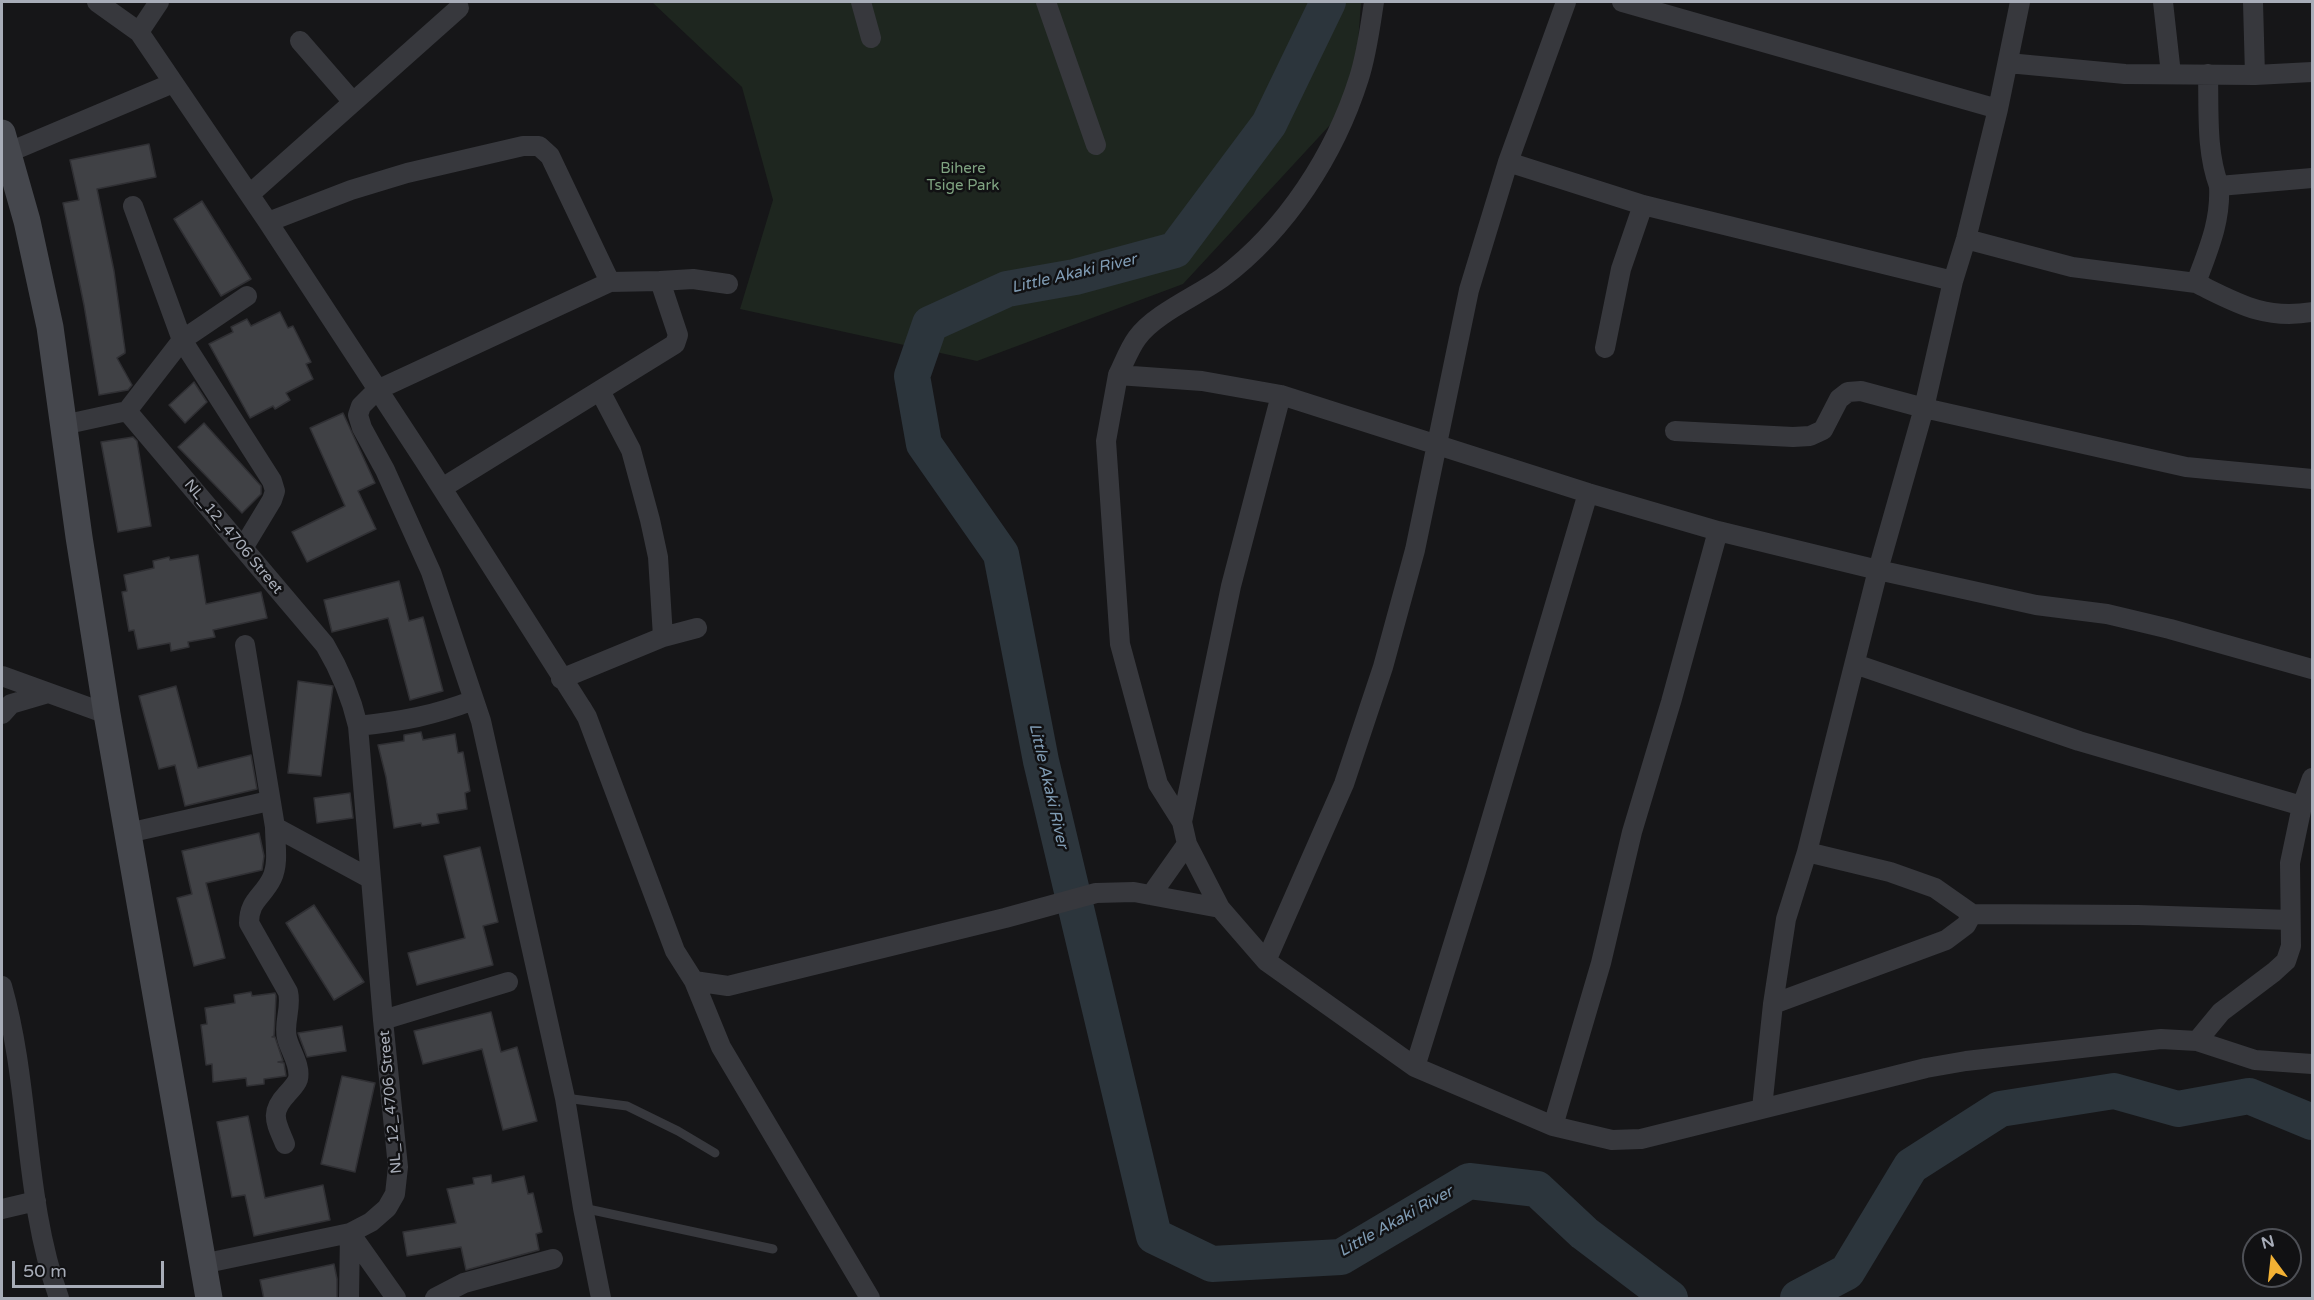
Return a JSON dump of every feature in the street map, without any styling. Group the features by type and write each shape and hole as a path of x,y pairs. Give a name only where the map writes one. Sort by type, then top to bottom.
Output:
{"street":[{"path":"97,2 139,32 250,194 442,488 586,717 675,951 694,981 721,1047 870,1299"},
{"path":"139,32 159,2"},
{"path":"861,2 871,38"},
{"path":"1046,2 1096,145"},
{"path":"1374,2 1369,39 1360,77 1330,151 1282,220 1253,252 1221,278 1146,328 1136,339 1118,375 1106,441 1120,644 1158,784 1182,822 1187,844 1220,908 1266,961 1415,1067 1553,1126 1612,1140 1641,1140 1926,1068 1966,1061 2161,1039 2197,1041 2255,1060 2313,1064"},
{"path":"1266,961 1344,784 1376,688 1415,550 1469,290 1508,162 1566,2"},
{"path":"1622,2 1998,109"},
{"path":"1762,1108 1773,1004 1786,919 1807,852 1878,570 1924,408 1953,281 1966,239 1998,109 2020,2"},
{"path":"2163,2 2171,74"},
{"path":"2253,2 2255,75"},
{"path":"250,194 459,8"},
{"path":"300,41 353,102"},
{"path":"2008,63 2125,74 2255,75 2313,72"},
{"path":"2196,283 2216,231 2220,207 2219,186 2213,168 2210,142 2208,75"},
{"path":"173,83 4,143 27,221 50,327 107,714 209,1299"},
{"path":"268,222 351,190 407,174 523,146 539,146 550,156 610,282"},
{"path":"1508,162 1643,205 1953,281"},
{"path":"2219,186 2313,178"},
{"path":"1605,348 1621,269 1643,205"},
{"path":"133,206 182,340 272,481 274,491 272,500 243,548"},
{"path":"1966,239 2072,267 2196,283 2249,309 2267,313 2313,312"},
{"path":"601,1299 565,1098 481,721 431,572 358,416 361,406 377,390 610,282 693,279 728,284"},
{"path":"442,488 677,341 678,335 660,281"},
{"path":"63,424 127,411 182,340 247,296"},
{"path":"1118,375 1202,381 1281,395 1588,493 1718,531 2036,605 2107,614 2313,669"},
{"path":"600,391 631,450 650,520 658,557 663,637"},
{"path":"1675,431 1810,436 1823,430 1839,399 1848,392 1861,391 1924,408 2186,467 2313,480"},
{"path":"1182,822 1231,586 1281,395"},
{"name":"NL_12_4706 Street","path":"127,411 326,645 341,671 351,696 358,726 398,1167 398,1180 387,1208 371,1222 350,1233 202,1264"},
{"path":"1415,1067 1480,859 1588,493"},
{"path":"1553,1126 1601,963 1632,832 1718,531"},
{"path":"561,679 663,637 697,628"},
{"path":"245,645 275,827 276,864 267,887 252,904 249,923 288,992 291,1002 286,1029 298,1079 294,1087 278,1103 275,1112 275,1122 285,1144"},
{"path":"1855,664 2079,741 2302,806"},
{"path":"2,676 107,714"},
{"path":"2,714 11,704 45,693"},
{"path":"358,726 411,720 439,713 474,700"},
{"path":"2197,1041 2221,1012 2286,961 2291,946 2290,862 2302,806 2313,778"},
{"path":"128,833 269,801"},
{"path":"275,827 371,879"},
{"path":"1150,896 1187,844"},
{"path":"1807,852 1890,872 1935,888 1972,914 2138,915 2290,920"},
{"path":"694,981 728,986 1033,911 1096,893 1125,891 1220,908"},
{"path":"1773,1004 1946,940 1966,925 1972,914"},
{"name":"NL_12_4706 Street","path":"383,1020 508,982"},
{"path":"2,986 18,1058 36,1201 52,1281 59,1299"},
{"path":"2,1209 36,1201"},
{"path":"349,1299 350,1233"},
{"path":"350,1233 396,1299"},
{"path":"435,1299 464,1283 552,1259"}],"lane":[{"path":"565,1098 627,1106 678,1131 715,1154"},
{"path":"583,1208 773,1249"}],"green space":[{"name":"Bihere Tsige Park","path":"652,2 1361,2 1354,99 1183,284 977,361 740,309 773,200 742,87"}],"building":[{"path":"149,144 156,177 97,189 114,271 125,350 125,353 117,358 132,385 128,390 99,395 84,305 63,203 79,200 70,160"},
{"path":"202,201 251,279 221,296 174,219"},
{"path":"280,312 288,328 293,326 311,362 306,364 313,379 286,393 290,400 275,409 273,406 250,418 209,344 233,332 231,327 247,319 251,326"},
{"path":"194,382 207,402 185,423 169,405"},
{"path":"343,413 375,483 358,491 376,529 307,562 292,532 345,506 310,428"},
{"path":"204,423 261,486 261,494 242,513 178,447"},
{"path":"133,437 137,441 151,526 118,532 101,442"},
{"path":"198,555 206,604 261,592 267,618 213,630 215,637 188,642 189,647 171,651 170,643 138,649 134,630 129,631 122,592 127,591 124,575 154,568 153,561 169,557 170,560"},
{"path":"399,581 409,621 423,617 443,691 410,700 388,618 332,632 324,600"},
{"path":"298,681 333,686 321,776 288,773"},
{"path":"176,686 198,768 251,755 257,789 185,806 175,765 159,769 139,696"},
{"path":"421,732 423,740 455,734 458,753 463,752 470,791 465,793 467,809 437,814 439,823 422,826 421,823 394,828 378,745 404,741 404,735"},
{"path":"350,793 353,818 317,823 314,798"},
{"path":"259,833 264,856 262,870 206,883 225,958 194,966 177,898 192,894 182,851"},
{"path":"480,847 498,922 483,926 493,965 417,985 408,953 465,938 444,856"},
{"path":"314,905 364,982 334,1000 286,923"},
{"path":"251,992 252,996 275,993 274,1036 272,1037 275,1037 283,1061 278,1062 284,1063 286,1076 264,1079 264,1084 247,1086 246,1078 213,1082 212,1064 206,1065 201,1025 207,1024 205,1008 235,1003 234,995"},
{"path":"491,1012 501,1052 517,1047 537,1121 503,1130 482,1049 423,1064 414,1031"},
{"path":"342,1026 346,1051 307,1057 298,1033"},
{"path":"342,1076 375,1083 355,1172 321,1164"},
{"path":"248,1116 265,1198 323,1185 330,1220 254,1236 245,1195 232,1197 217,1122"},
{"path":"491,1175 492,1183 524,1176 528,1194 533,1193 542,1232 536,1234 539,1250 466,1270 461,1247 407,1256 403,1232 456,1223 447,1189 474,1184 473,1178"},
{"path":"334,1264 337,1299 264,1299 260,1280"}],"waterway":[{"name":"Little Akaki River","path":"1328,2 1269,124 1175,250 1075,277 1007,289 930,324 912,376 924,444 1001,554 1041,761 1154,1236 1212,1264 1341,1257 1469,1181 1537,1189 1584,1233 1670,1298"},
{"name":"Little Akaki River","path":"1798,1298 1847,1272 1911,1166 2000,1109 2114,1091 2178,1109 2249,1096 2312,1122"}]}
